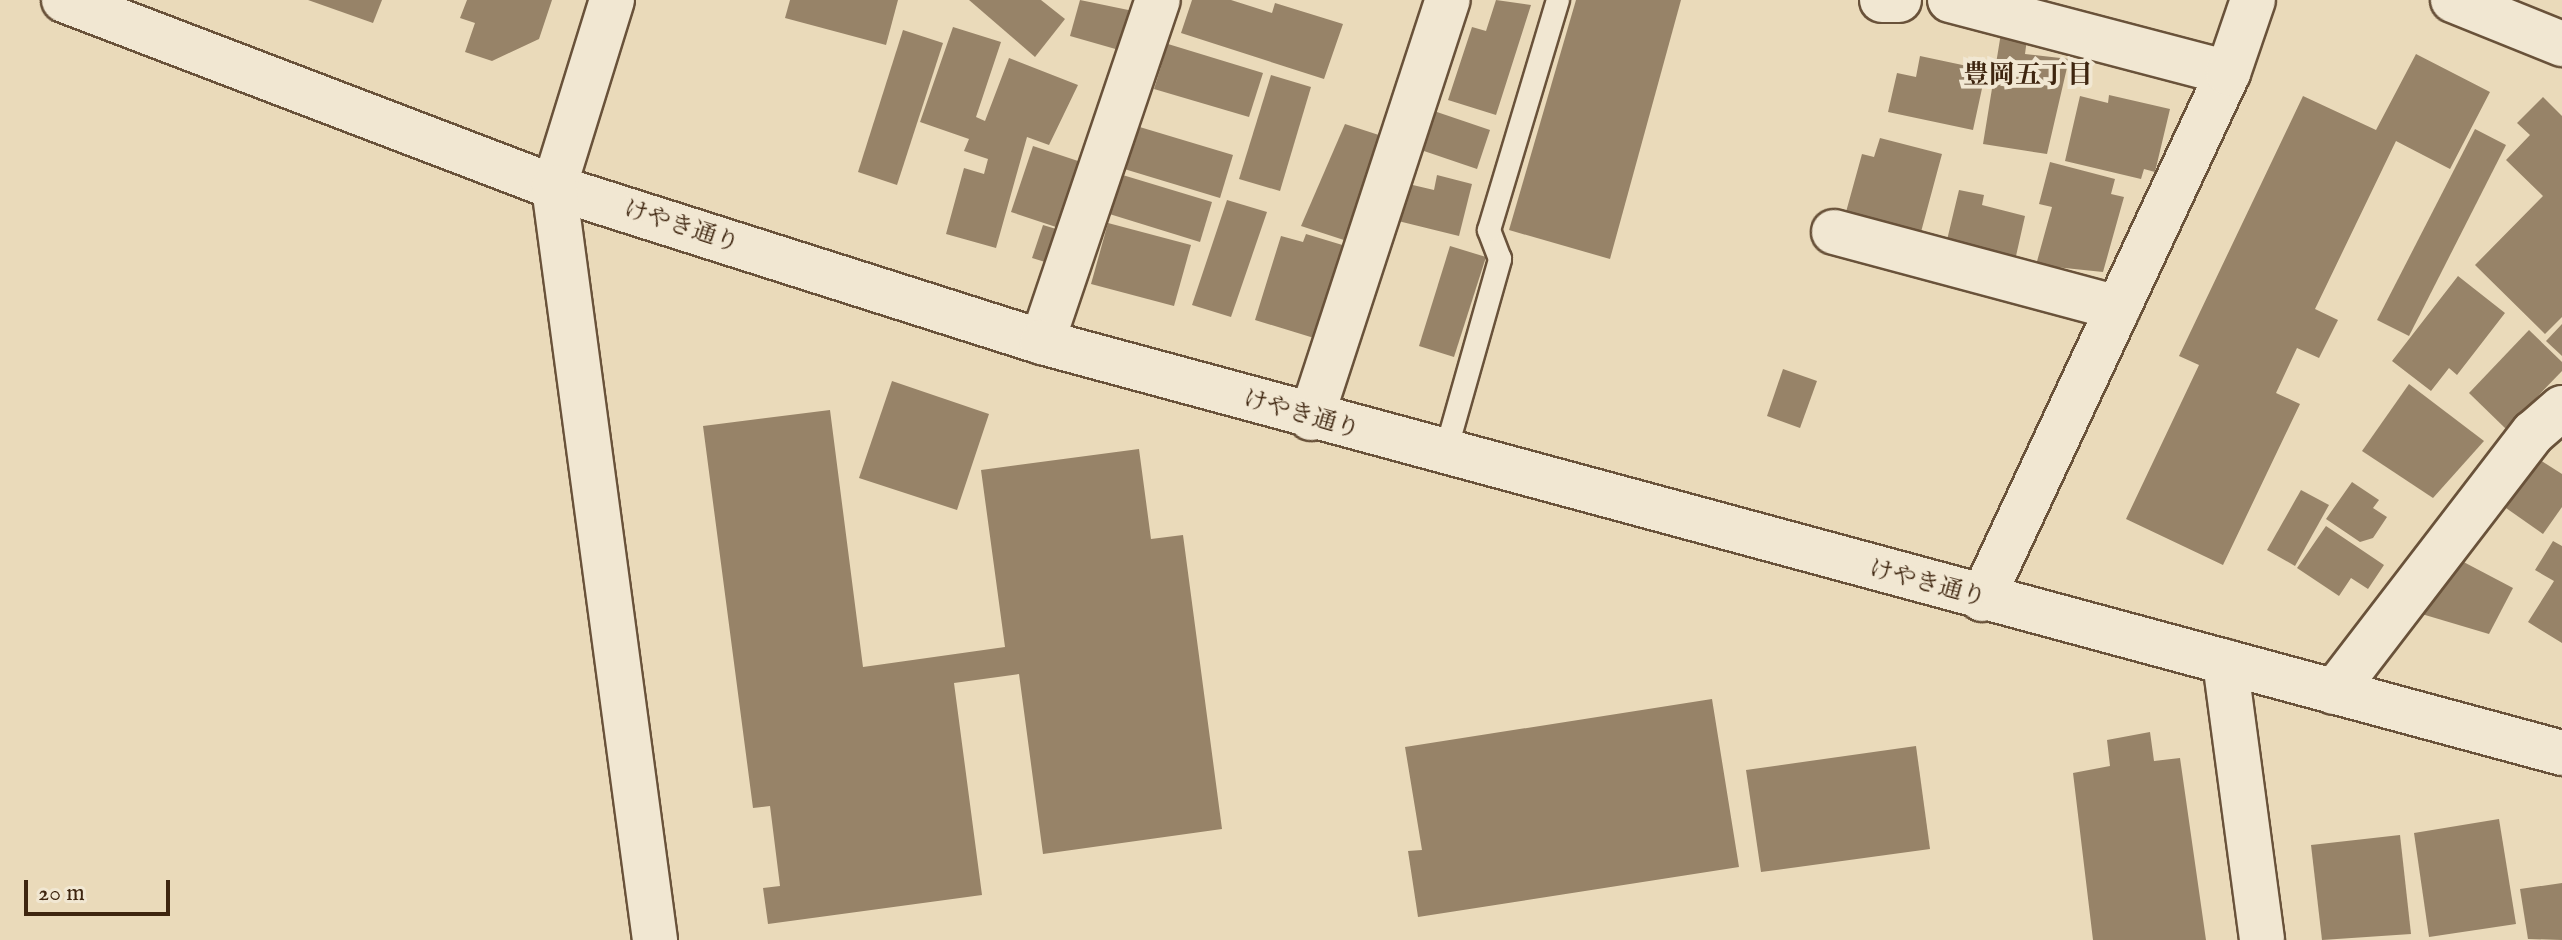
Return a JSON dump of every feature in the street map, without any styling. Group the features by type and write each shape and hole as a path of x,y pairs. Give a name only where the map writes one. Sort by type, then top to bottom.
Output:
{"street":[{"name":"けやき通り","path":"64,0 554,187 1042,342 1311,418 2562,753"},
{"path":"612,0 554,187 655,940"},
{"path":"1042,342 1158,0"},
{"path":"1311,418 1448,0"},
{"path":"1882,0 1899,0"},
{"path":"1950,0 2228,73"},
{"path":"1982,599 2228,73 2253,0"},
{"path":"2453,0 2562,44"},
{"path":"1834,232 2118,308"},
{"path":"2334,692 2523,445 2562,408"},
{"path":"2225,662 2262,940"}],"lane":[{"path":"1445,454 1500,259 1489,230 1558,0"}],"building":[{"path":"308,0 382,0 373,23"},
{"path":"467,0 552,0 539,39 492,61 465,52 475,23 460,18"},
{"path":"790,0 898,0 886,45 785,18"},
{"path":"969,0 1041,0 1065,19 1035,57"},
{"path":"1080,0 1138,12 1126,52 1070,36"},
{"path":"1192,0 1231,0 1272,13 1275,3 1343,24 1324,79 1181,33"},
{"path":"1496,0 1531,5 1496,115 1448,100 1472,27 1486,31"},
{"path":"1576,0 1681,0 1610,259 1509,230"},
{"path":"953,27 1001,42 976,117 985,121 1009,58 1078,85 1049,145 1027,137 996,248 946,234 964,168 984,174 988,159 964,151 969,139 920,122"},
{"path":"903,30 943,43 897,185 858,172"},
{"path":"2001,33 2027,39 2025,54 2069,59 2047,154 1983,144"},
{"path":"1168,44 1263,73 1249,117 1154,89"},
{"path":"2416,54 2490,92 2450,169 2396,141 2315,309 2338,320 2319,358 2297,348 2276,393 2300,404 2223,565 2126,519 2199,365 2179,356 2303,96 2376,130"},
{"path":"1920,56 1986,70 1973,130 1888,112 1897,73 1916,77"},
{"path":"1271,75 1311,87 1280,191 1239,179"},
{"path":"2109,95 2170,109 2155,172 2144,169 2141,179 2065,161 2080,96 2108,103"},
{"path":"2543,97 2562,116 2562,317 2545,334 2475,265 2543,196 2506,160 2530,135 2517,123"},
{"path":"1434,111 1490,130 1477,169 1421,150"},
{"path":"1345,124 1385,137 1347,241 1301,226"},
{"path":"1133,125 1233,155 1220,198 1121,168"},
{"path":"2475,129 2506,145 2409,336 2377,320"},
{"path":"1880,138 1942,154 1921,232 1846,212 1862,154 1874,157"},
{"path":"1033,146 1084,163 1062,229 1011,212"},
{"path":"2050,162 2115,179 2111,194 2124,197 2103,272 2036,265 2052,207 2039,204"},
{"path":"1116,173 1212,202 1200,242 1103,212"},
{"path":"1437,175 1472,184 1459,236 1390,219 1400,182 1434,190"},
{"path":"1959,190 1984,195 1982,205 2025,216 2016,256 1947,240"},
{"path":"1227,200 1267,212 1231,317 1192,305"},
{"path":"1108,223 1191,245 1174,306 1091,284"},
{"path":"1043,225 1066,232 1055,265 1032,258"},
{"path":"1306,234 1349,247 1314,338 1255,320 1281,236 1303,242"},
{"path":"1450,246 1486,257 1454,357 1419,346"},
{"path":"2458,276 2505,313 2457,375 2449,368 2431,391 2392,361"},
{"path":"2562,324 2562,356 2546,341"},
{"path":"2529,330 2562,362 2562,371 2506,429 2469,393"},
{"path":"1783,369 1817,381 1800,428 1767,416"},
{"path":"892,381 989,414 957,510 859,478"},
{"path":"2409,384 2484,441 2433,498 2362,451"},
{"path":"830,410 863,667 1005,647 981,470 1139,449 1151,539 1183,535 1222,829 1043,854 1019,674 954,683 982,895 768,924 763,888 780,886 770,806 753,808 703,426"},
{"path":"2540,460 2562,474 2562,507 2543,534 2506,508"},
{"path":"2352,482 2379,500 2373,508 2387,517 2373,538 2360,542 2326,519"},
{"path":"2301,490 2329,505 2295,566 2267,550"},
{"path":"2326,526 2384,565 2368,589 2351,578 2339,596 2297,568"},
{"path":"2553,541 2562,546 2562,643 2528,622 2554,581 2535,570"},
{"path":"2456,558 2513,588 2489,634 2415,612"},
{"path":"1712,699 1739,867 1418,917 1408,851 1422,850 1405,747"},
{"path":"2150,732 2154,761 2180,758 2206,940 2093,940 2073,773 2110,766 2107,740"},
{"path":"1916,746 1930,849 1761,872 1746,770"},
{"path":"2499,819 2516,924 2429,937 2414,833"},
{"path":"2400,835 2411,934 2322,940 2311,845"},
{"path":"2562,883 2562,940 2528,939 2520,889"}],"district":[{"name":"豊岡五丁目","path":"2028,76"}]}
